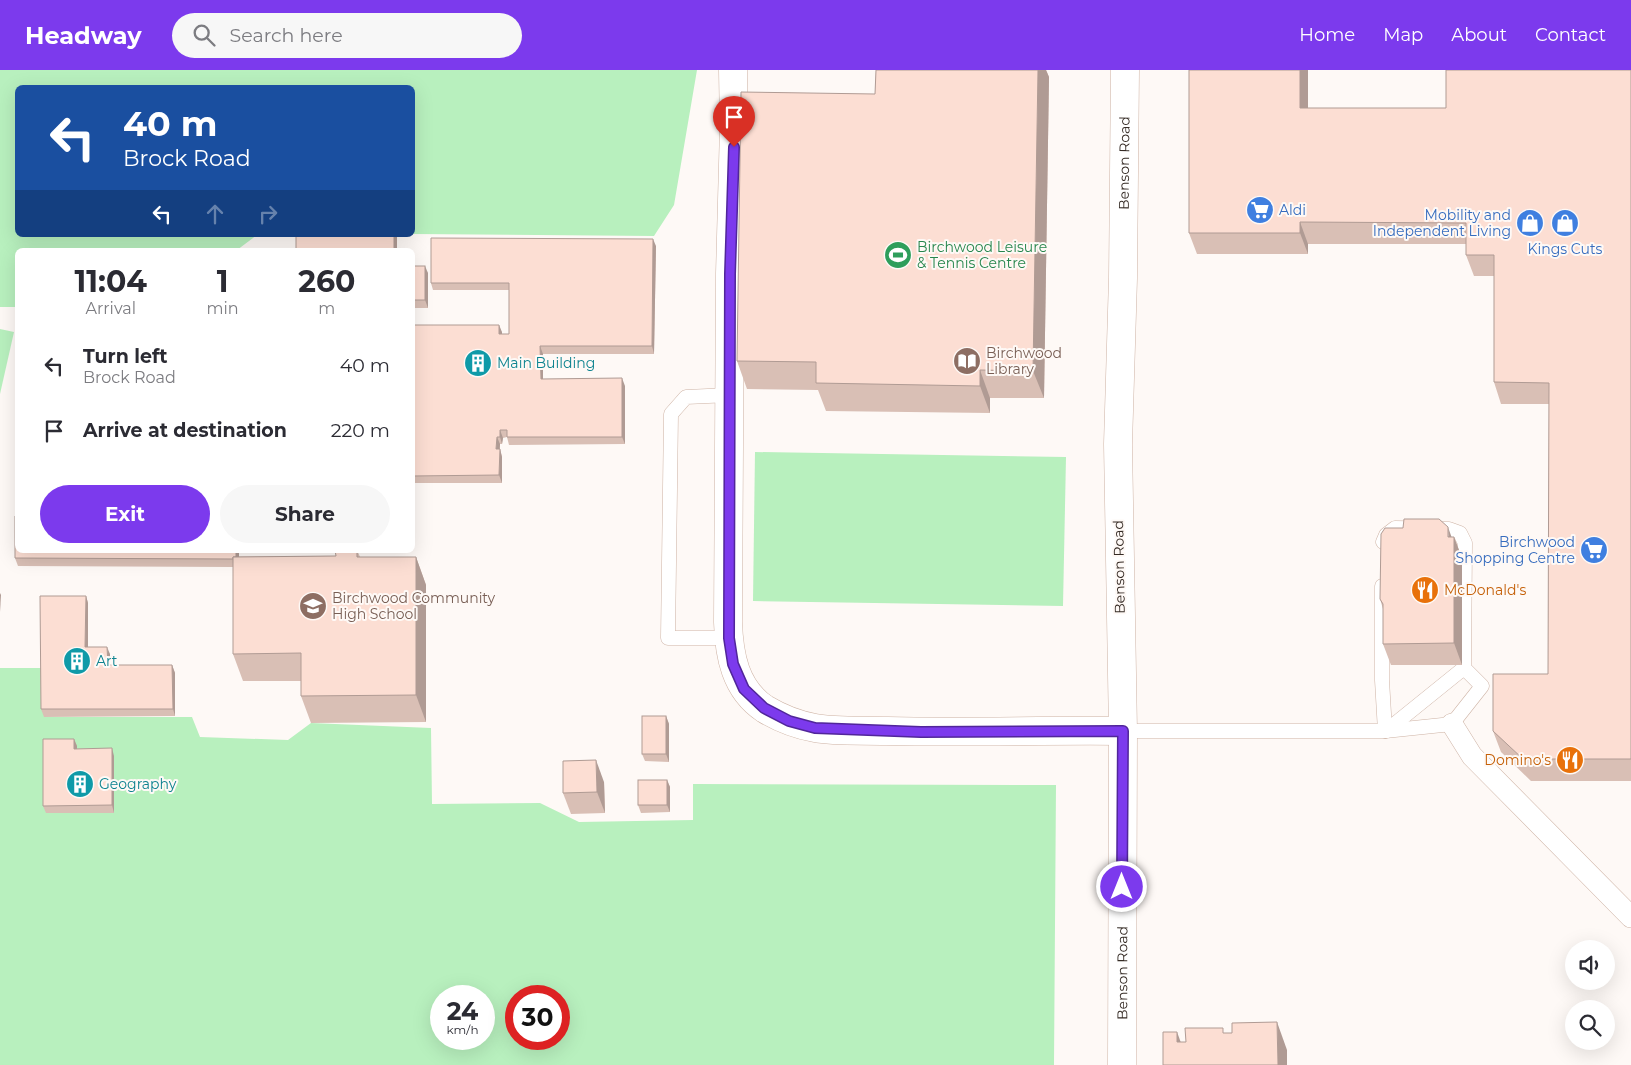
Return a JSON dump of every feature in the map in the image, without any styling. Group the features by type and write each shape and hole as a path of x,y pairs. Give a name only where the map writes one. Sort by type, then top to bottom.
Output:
{"street":[{"path":"733,70 734,128 730,274 729,638 733,664 744,689 764,708 789,721 815,728 921,732 1123,731"},
{"name":"Benson Road","path":"1122,1065 1123,731 1118,444 1123,278 1125,70"},
{"path":"1452,724 1472,756 1631,917"}],"lane":[{"path":"729,638 668,638 671,414 686,397 730,395"},
{"path":"1123,731 1385,731 1452,724 1482,686 1464,668 1465,542 1460,533 1449,529 1395,528 1386,535 1381,549 1382,680 1385,731"},
{"path":"1385,731 1464,668"}],"green space":[{"path":"0,70 697,70 674,205 654,236 415,234 415,85 15,85 15,237 254,237 240,248 15,248 15,307 0,307"},
{"path":"0,329 14,332 0,394"},
{"path":"755,452 1066,457 1063,606 753,601"},
{"name":"Birchwood Community High School","path":"0,668 44,668 44,717 192,717 200,737 288,740 311,723 431,728 432,804 540,803 579,822 693,820 693,784 1056,785 1054,1065 0,1065"}],"building":[{"name":"Birchwood Leisure & Tennis Centre","path":"876,70 1038,70 1033,371 980,370 980,386 816,383 816,362 737,361 741,92 875,94"},
{"name":"Birchwood Shopping Centre","path":"1189,70 1300,70 1300,108 1446,108 1446,70 1631,70 1631,759 1523,759 1493,731 1493,674 1548,674 1549,383 1494,382 1494,255 1466,255 1466,223 1300,222 1300,233 1189,233"},
{"path":"296,237 394,237 394,248 296,248"},
{"name":"Main Building","path":"431,238 653,239 652,346 540,346 541,379 622,378 622,437 507,437 507,430 500,430 496,449 500,449 499,475 415,476 415,325 499,325 499,334 509,334 509,283 431,283"},
{"path":"415,266 425,266 425,300 415,300"},
{"name":"McDonald's","path":"1404,519 1439,519 1448,527 1448,537 1454,537 1454,643 1383,644 1383,604 1380,599 1381,534 1385,528 1403,528"},
{"path":"15,553 236,553 236,557 233,557 233,559 15,558"},
{"path":"336,553 357,553 357,557 416,557 416,695 301,696 301,653 233,654 233,557 336,556"},
{"name":"Art","path":"40,596 86,596 85,647 107,647 108,665 172,665 173,709 41,709"},
{"path":"642,716 666,716 666,754 642,754"},
{"name":"Geography","path":"43,739 74,739 74,749 112,748 112,805 43,806"},
{"path":"596,760 597,792 563,793 563,761"},
{"path":"638,780 667,780 667,805 638,805"},
{"path":"1277,1022 1278,1065 1163,1065 1163,1032 1177,1032 1177,1042 1186,1042 1185,1028 1223,1028 1223,1033 1232,1033 1232,1023"}],"place":[{"name":"Aldi","path":"1260,210"},
{"name":"Mobility and Independent Living","path":"1530,223"},
{"name":"Kings Cuts","path":"1565,223"},
{"name":"Birchwood Leisure & Tennis Centre","path":"898,255"},
{"name":"Birchwood Library","path":"967,361"},
{"name":"Main Building","path":"478,363"},
{"name":"Birchwood Shopping Centre","path":"1594,550"},
{"name":"McDonald's","path":"1425,590"},
{"name":"Birchwood Community High School","path":"313,606"},
{"name":"Art","path":"77,661"},
{"name":"Domino's","path":"1570,760"},
{"name":"Geography","path":"80,784"}],"route":[{"path":"734,147 730,274 728,622 733,664 744,689 764,708 789,721 815,728 921,732 1123,731 1122,887"}]}
